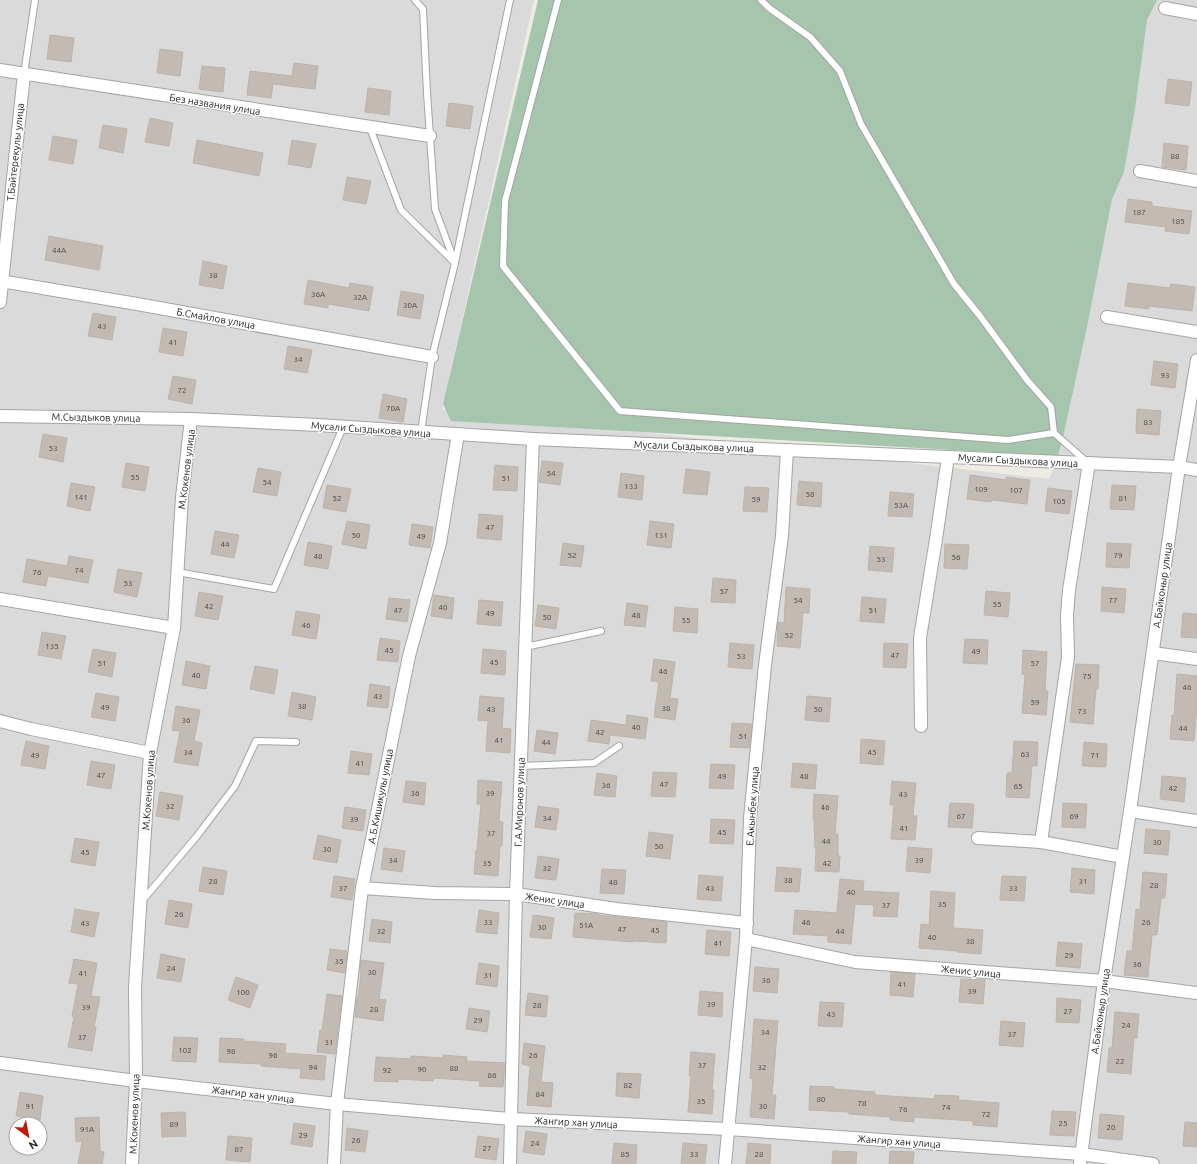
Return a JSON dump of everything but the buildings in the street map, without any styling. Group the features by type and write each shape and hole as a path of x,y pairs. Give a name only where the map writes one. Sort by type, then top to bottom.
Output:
{"street":[{"path":"1165,8 1197,14"},
{"name":"Без названия улица","path":"0,70 430,136"},
{"name":"Т.Байтерекулы улица","path":"0,302 1,281 24,74"},
{"path":"1140,171 1197,181"},
{"name":"Б.Смайлов улица","path":"1,281 432,357"},
{"path":"1107,317 1197,332"},
{"name":"А.Байконыр улица","path":"1080,1159 1104,981 1179,467 1197,360"},
{"name":"М.Сыздыков улица","path":"0,416 191,419"},
{"name":"Мусали Сыздыкова улица","path":"191,419 533,439 1179,467 1197,470"},
{"name":"М.Кокенов улица","path":"132,1164 136,1081 135,987 150,753 174,628 182,497 191,419"},
{"name":"А.Б.Кишикулы улица","path":"334,1164 337,1104 362,888 409,656 440,543 458,434"},
{"name":"Г.А.Миронов улица","path":"510,1164 516,894 533,439"},
{"name":"Е.Акынбек улица","path":"725,1164 746,939 750,818 765,665 782,536 787,450"},
{"path":"921,726 920,638 948,457"},
{"path":"1040,842 1068,657 1067,615 1069,590 1089,463"},
{"path":"0,600 174,628"},
{"path":"1153,653 1197,659"},
{"path":"0,721 31,729 150,753"},
{"path":"1130,811 1197,821"},
{"path":"978,838 1040,842 1123,857"},
{"name":"Женис улица","path":"362,888 435,893 516,894 616,909 746,923"},
{"name":"Женис улица","path":"746,939 855,962 1104,981 1197,993"},
{"name":"Жангир хан улица","path":"0,1063 136,1081 337,1104 511,1119 728,1129 1153,1164"}],"lane":[{"path":"24,74 35,0"},
{"path":"415,0 423,9 435,209 455,263"},
{"path":"421,432 432,357 455,263 510,0"},
{"path":"558,0 505,201 503,266 620,411 1008,440 1054,433"},
{"path":"761,0 769,8 810,37 840,71 860,124 954,284 980,316 1027,380 1051,407 1054,433 1089,463"},
{"path":"370,128 401,210 455,263"},
{"path":"177,572 274,589 343,427"},
{"path":"525,647 601,631"},
{"path":"141,903 197,836 235,786 256,741 296,742"},
{"path":"521,766 594,763 619,746"}],"shaded area":[{"path":"0,0 534,0 442,409 1049,479 1058,456 1145,0 1197,0 1197,1164 0,1164"}],"green space":[{"path":"538,0 1157,0 1147,20 1135,108 1124,172 1112,199 1088,322 1058,456 451,421 443,404"}]}
